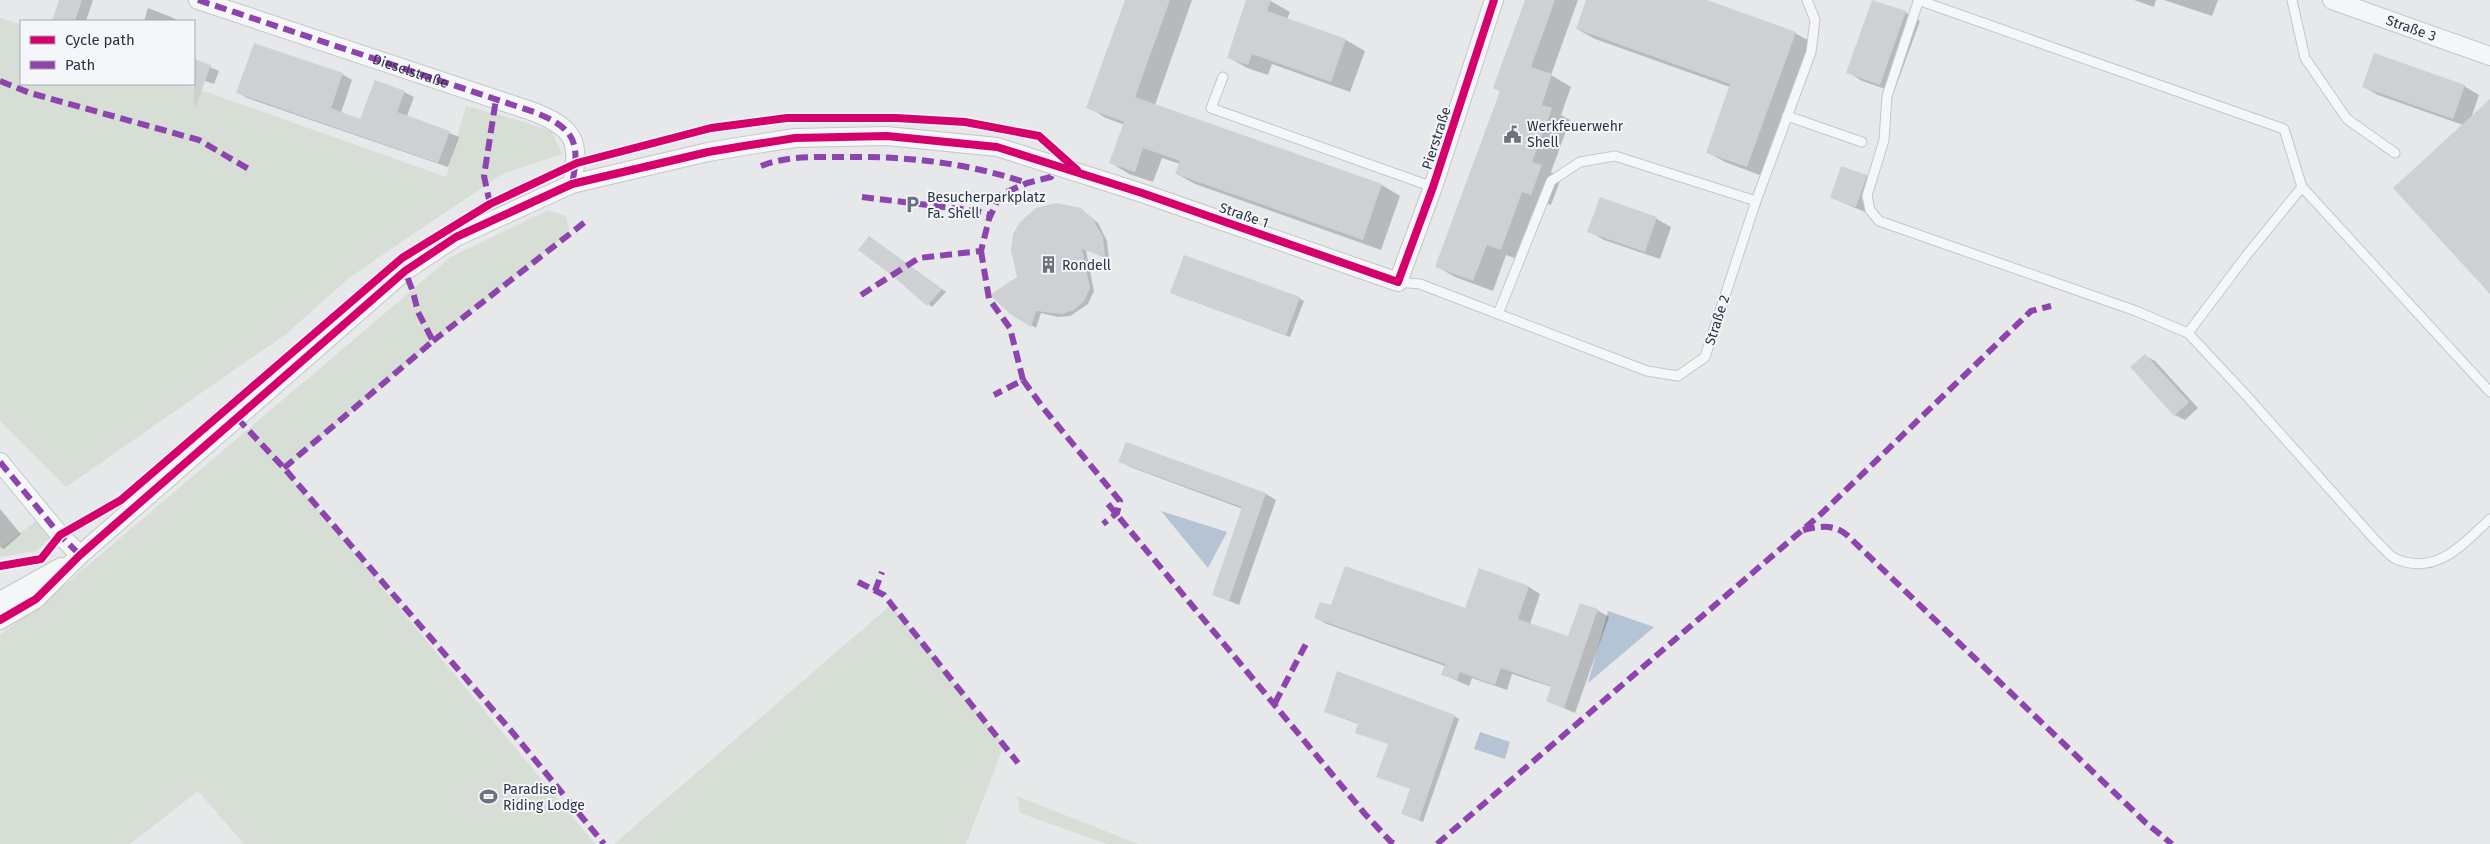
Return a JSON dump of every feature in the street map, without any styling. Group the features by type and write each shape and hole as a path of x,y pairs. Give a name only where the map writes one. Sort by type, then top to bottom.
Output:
{"street":[{"name":"Dieselstraße","path":"198,0 559,122 572,136 577,164 572,184"},
{"name":"Pierstraße","path":"1398,282 1433,187 1494,0"},
{"name":"Straße 3","path":"2332,0 2490,56"},
{"name":"Straße 1","path":"80,555 405,271 456,237 572,184 708,152 795,138 887,136 998,147 1081,173 1398,282"},
{"path":"0,462 60,535 80,555"},
{"path":"0,601 80,555"},
{"path":"0,620 36,599 80,555"},
{"path":"0,589 21,589"}],"lane":[{"name":"Straße 2","path":"1398,282 1420,284 1647,371 1678,376 1705,357 1756,201 1811,52 1815,20 1807,0"},
{"path":"2292,0 2305,58 2347,119 2395,152"},
{"path":"2490,392 2302,187 2284,129 1918,1 1887,96 1884,140 1867,196 1870,210 1879,221 2136,311 2188,334 2244,393 2376,540 2396,559 2430,564 2457,550 2490,519"},
{"path":"1223,77 1211,108 1433,187"},
{"path":"1787,116 1862,142"},
{"path":"1498,314 1551,181 1580,162 1615,156 1756,201"},
{"path":"2188,334 2246,256 2302,187"}],"shaded area":[{"path":"0,18 20,25 20,85 187,85 446,177 466,106 528,123 552,132 562,154 502,174 350,277 286,334 66,487 0,421"},
{"path":"548,210 566,216 569,230 539,259 433,341 285,470 595,844 244,844 198,791 130,844 0,844 0,635 53,595 451,257"},
{"path":"39,519 52,537 36,551 0,557 0,548"},
{"path":"891,605 1004,745 966,844 614,844"},
{"path":"1017,796 1138,844 1107,844 1020,813"}],"water":[{"path":"1161,511 1227,532 1208,568"},
{"path":"1608,611 1654,627 1588,683"},
{"path":"1480,732 1510,742 1505,759 1474,749"}],"building":[{"path":"59,0 82,0 75,20 52,20"},
{"path":"1125,0 1170,0 1135,97 1382,184 1363,240 1175,174 1180,161 1143,148 1135,172 1109,163 1124,122 1086,108"},
{"path":"1246,0 1271,0 1267,11 1346,39 1331,82 1252,54 1248,65 1227,58"},
{"name":"Werkfeuerwehr Shell","path":"1525,0 1555,0 1531,67 1552,74 1542,105 1552,108 1532,162 1542,165 1531,195 1522,192 1501,250 1487,245 1473,281 1435,267 1500,91 1493,88"},
{"path":"1586,0 1707,0 1796,32 1747,167 1706,153 1730,84 1576,29"},
{"path":"1872,0 1906,11 1880,85 1846,73"},
{"path":"254,43 343,73 331,108 360,119 375,80 405,91 397,112 450,131 438,163 236,93"},
{"path":"2374,53 2465,85 2453,119 2362,87"},
{"path":"195,59 211,65 196,106 194,105"},
{"path":"2490,99 2490,294 2393,188"},
{"path":"1841,166 1867,175 1856,207 1830,198"},
{"path":"1600,197 1657,217 1645,252 1587,232"},
{"name":"Rondell","path":"1056,203 1081,208 1093,219 1103,237 1105,257 1082,249 1090,288 1084,301 1074,310 1062,314 1036,311 1031,327 1010,314 990,295 1017,277 1011,250 1013,234 1020,222 1036,208"},
{"path":"869,236 942,289 927,306 893,276 858,250"},
{"path":"1184,255 1300,297 1286,335 1170,293"},
{"path":"2145,354 2189,402 2174,416 2130,367"},
{"path":"1126,442 1266,493 1229,601 1212,595 1242,507 1118,462"},
{"path":"1345,566 1465,608 1479,568 1529,586 1518,619 1568,636 1580,603 1598,609 1564,708 1546,701 1551,686 1501,668 1495,685 1460,672 1457,680 1441,675 1445,664 1314,618 1320,602 1331,605"},
{"path":"1337,671 1455,715 1419,820 1401,814 1410,789 1376,777 1388,744 1355,733 1358,723 1324,712"}],"marked path":[{"path":"198,0 534,112 547,118 566,130 571,138 575,157 572,184"},
{"path":"0,81 30,93 199,140 252,171"},
{"path":"490,204 484,176 496,99"},
{"path":"761,166 780,160 800,158 865,157 912,159 958,165 1027,183"},
{"path":"861,295 919,258 981,251 989,219 1000,195 1027,183 1051,177 1056,161"},
{"path":"862,197 977,211 991,215"},
{"path":"433,341 585,222"},
{"path":"981,251 989,299 1010,328 1023,380 994,395"},
{"path":"284,468 433,341 418,312 405,271"},
{"path":"1437,844 1821,514 2031,311 2051,306"},
{"path":"1023,380 1044,409 1120,501 1117,513 1103,524"},
{"path":"237,418 284,468 513,733 604,844"},
{"path":"0,462 60,535 80,555"},
{"path":"1108,504 1365,814 1391,842 1397,844"},
{"path":"1803,530 1826,527 1837,529 1847,535 2145,822 2172,844"},
{"path":"875,591 882,572"},
{"path":"858,582 884,595 1018,763"},
{"path":"1275,703 1308,640"}],"cycle path":[{"path":"0,620 36,599 80,555 405,271 456,237 572,184 708,152 795,138 887,136 997,147 1142,193 1398,282 1433,187 1494,0"},
{"path":"0,566 41,559 60,535 121,500 402,258 490,204 577,163 711,128 787,118 896,118 965,122 1039,136 1077,170"}],"place":[{"name":"Werkfeuerwehr Shell","path":"1513,134"},
{"name":"Besucherparkplatz Fa. Shell","path":"913,205"},
{"name":"Rondell","path":"1048,265"},
{"name":"Paradise Riding Lodge","path":"489,797"}]}
